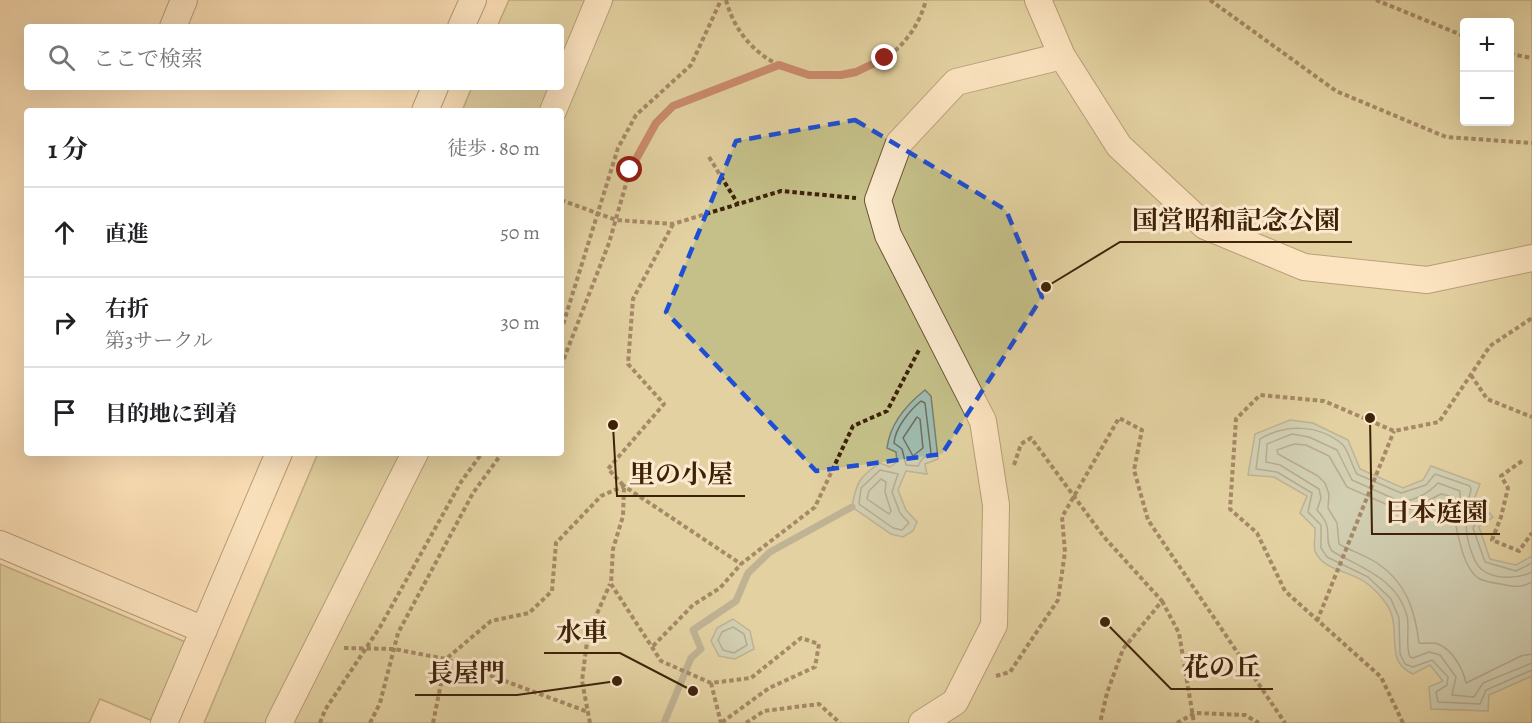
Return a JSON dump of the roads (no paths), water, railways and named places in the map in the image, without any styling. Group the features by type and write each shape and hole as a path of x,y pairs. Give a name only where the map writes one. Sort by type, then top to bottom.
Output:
{"street":[{"path":"174,24 184,0"},
{"path":"462,24 472,0"},
{"path":"564,84 599,0"},
{"path":"1038,0 1062,56 1119,146 1206,226 1304,267 1427,280 1532,258"},
{"path":"922,723 955,702 994,626 996,505 983,421 888,235 878,200 899,143 956,82 1062,56"},
{"path":"426,108 434,90"},
{"path":"554,108 562,90"},
{"path":"164,723 278,456"},
{"path":"279,723 413,456"},
{"path":"0,544 204,630"}],"water":[{"path":"925,390 931,396 938,459 925,464 927,474 906,471 898,490 906,510 917,522 913,531 903,537 891,534 852,507 857,486 867,472 880,463 890,467 897,462 896,452 887,448 892,430 905,408"},
{"path":"1290,420 1313,423 1348,440 1360,469 1403,488 1423,480 1431,466 1480,484 1472,505 1485,508 1493,517 1479,527 1490,559 1516,565 1532,556 1532,676 1489,695 1488,711 1431,709 1429,687 1443,681 1430,665 1413,674 1403,668 1395,652 1391,612 1383,599 1359,578 1330,566 1319,557 1314,549 1315,528 1300,513 1307,496 1274,477 1248,475 1255,434"},
{"path":"733,619 750,631 754,649 735,659 719,656 711,641 717,628"}],"waterway":[{"path":"664,723 691,658 701,649 693,630 736,601 748,573 770,552 852,507"}],"place":[{"name":"国営昭和記念公園","path":"1046,287"},
{"name":"日本庭園","path":"1370,418"},
{"name":"里の小屋","path":"613,425"},
{"name":"花の丘","path":"1105,622"},
{"name":"長屋門","path":"617,681"},
{"name":"水車","path":"693,691"}]}
